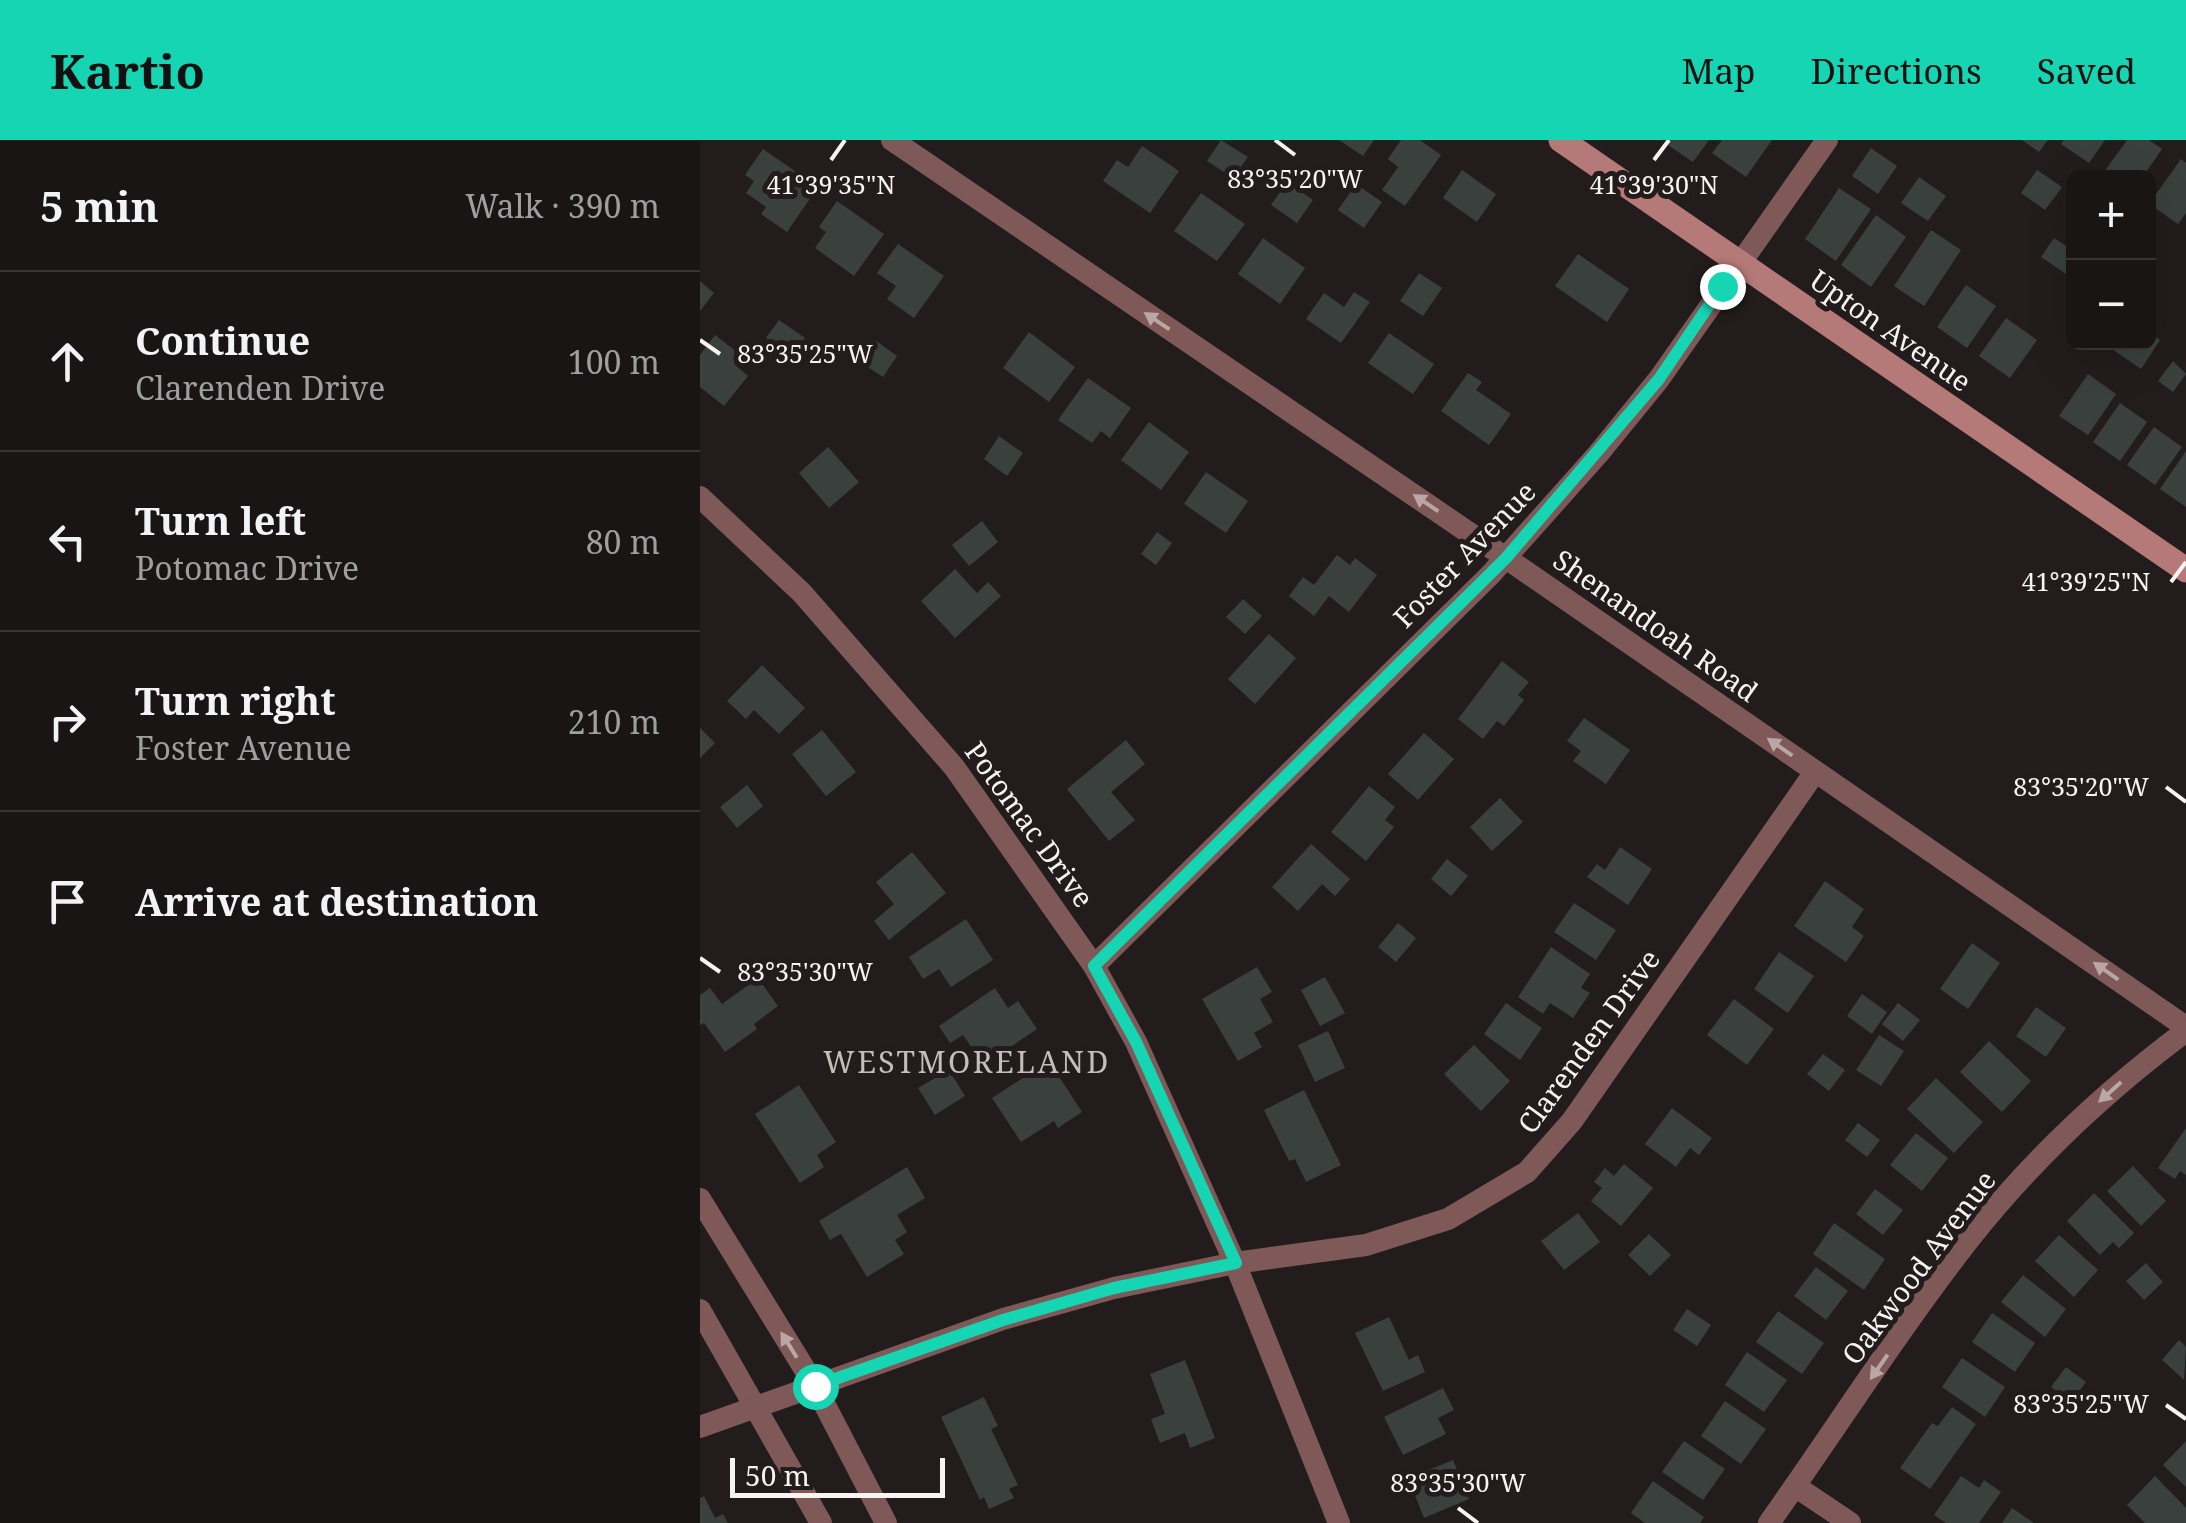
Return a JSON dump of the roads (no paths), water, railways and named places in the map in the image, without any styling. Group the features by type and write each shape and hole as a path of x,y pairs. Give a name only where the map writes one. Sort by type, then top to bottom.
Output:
{"street":[{"name":"Shenandoah Road","path":"892,140 1506,558 2186,1029"},
{"name":"Upton Avenue","path":"1561,140 2186,570"},
{"name":"Foster Avenue","path":"1094,966 1506,558 1659,379 1827,140"},
{"name":"Potomac Drive","path":"700,497 802,593 954,766 1094,966 1136,1042 1236,1263 1339,1523"},
{"name":"Clarenden Drive","path":"700,1427 1021,1314 1114,1288 1236,1263 1366,1245 1448,1218 1527,1172 1572,1121 1815,772"},
{"name":"Oakwood Avenue","path":"1770,1523 1928,1295 1990,1215 2042,1156 2186,1029"},
{"path":"700,1199 815,1386 886,1523"},
{"path":"700,1310 821,1523"},
{"path":"1795,1486 1850,1523"}],"district":[{"name":"WESTMORELAND","path":"967,1061"}]}
